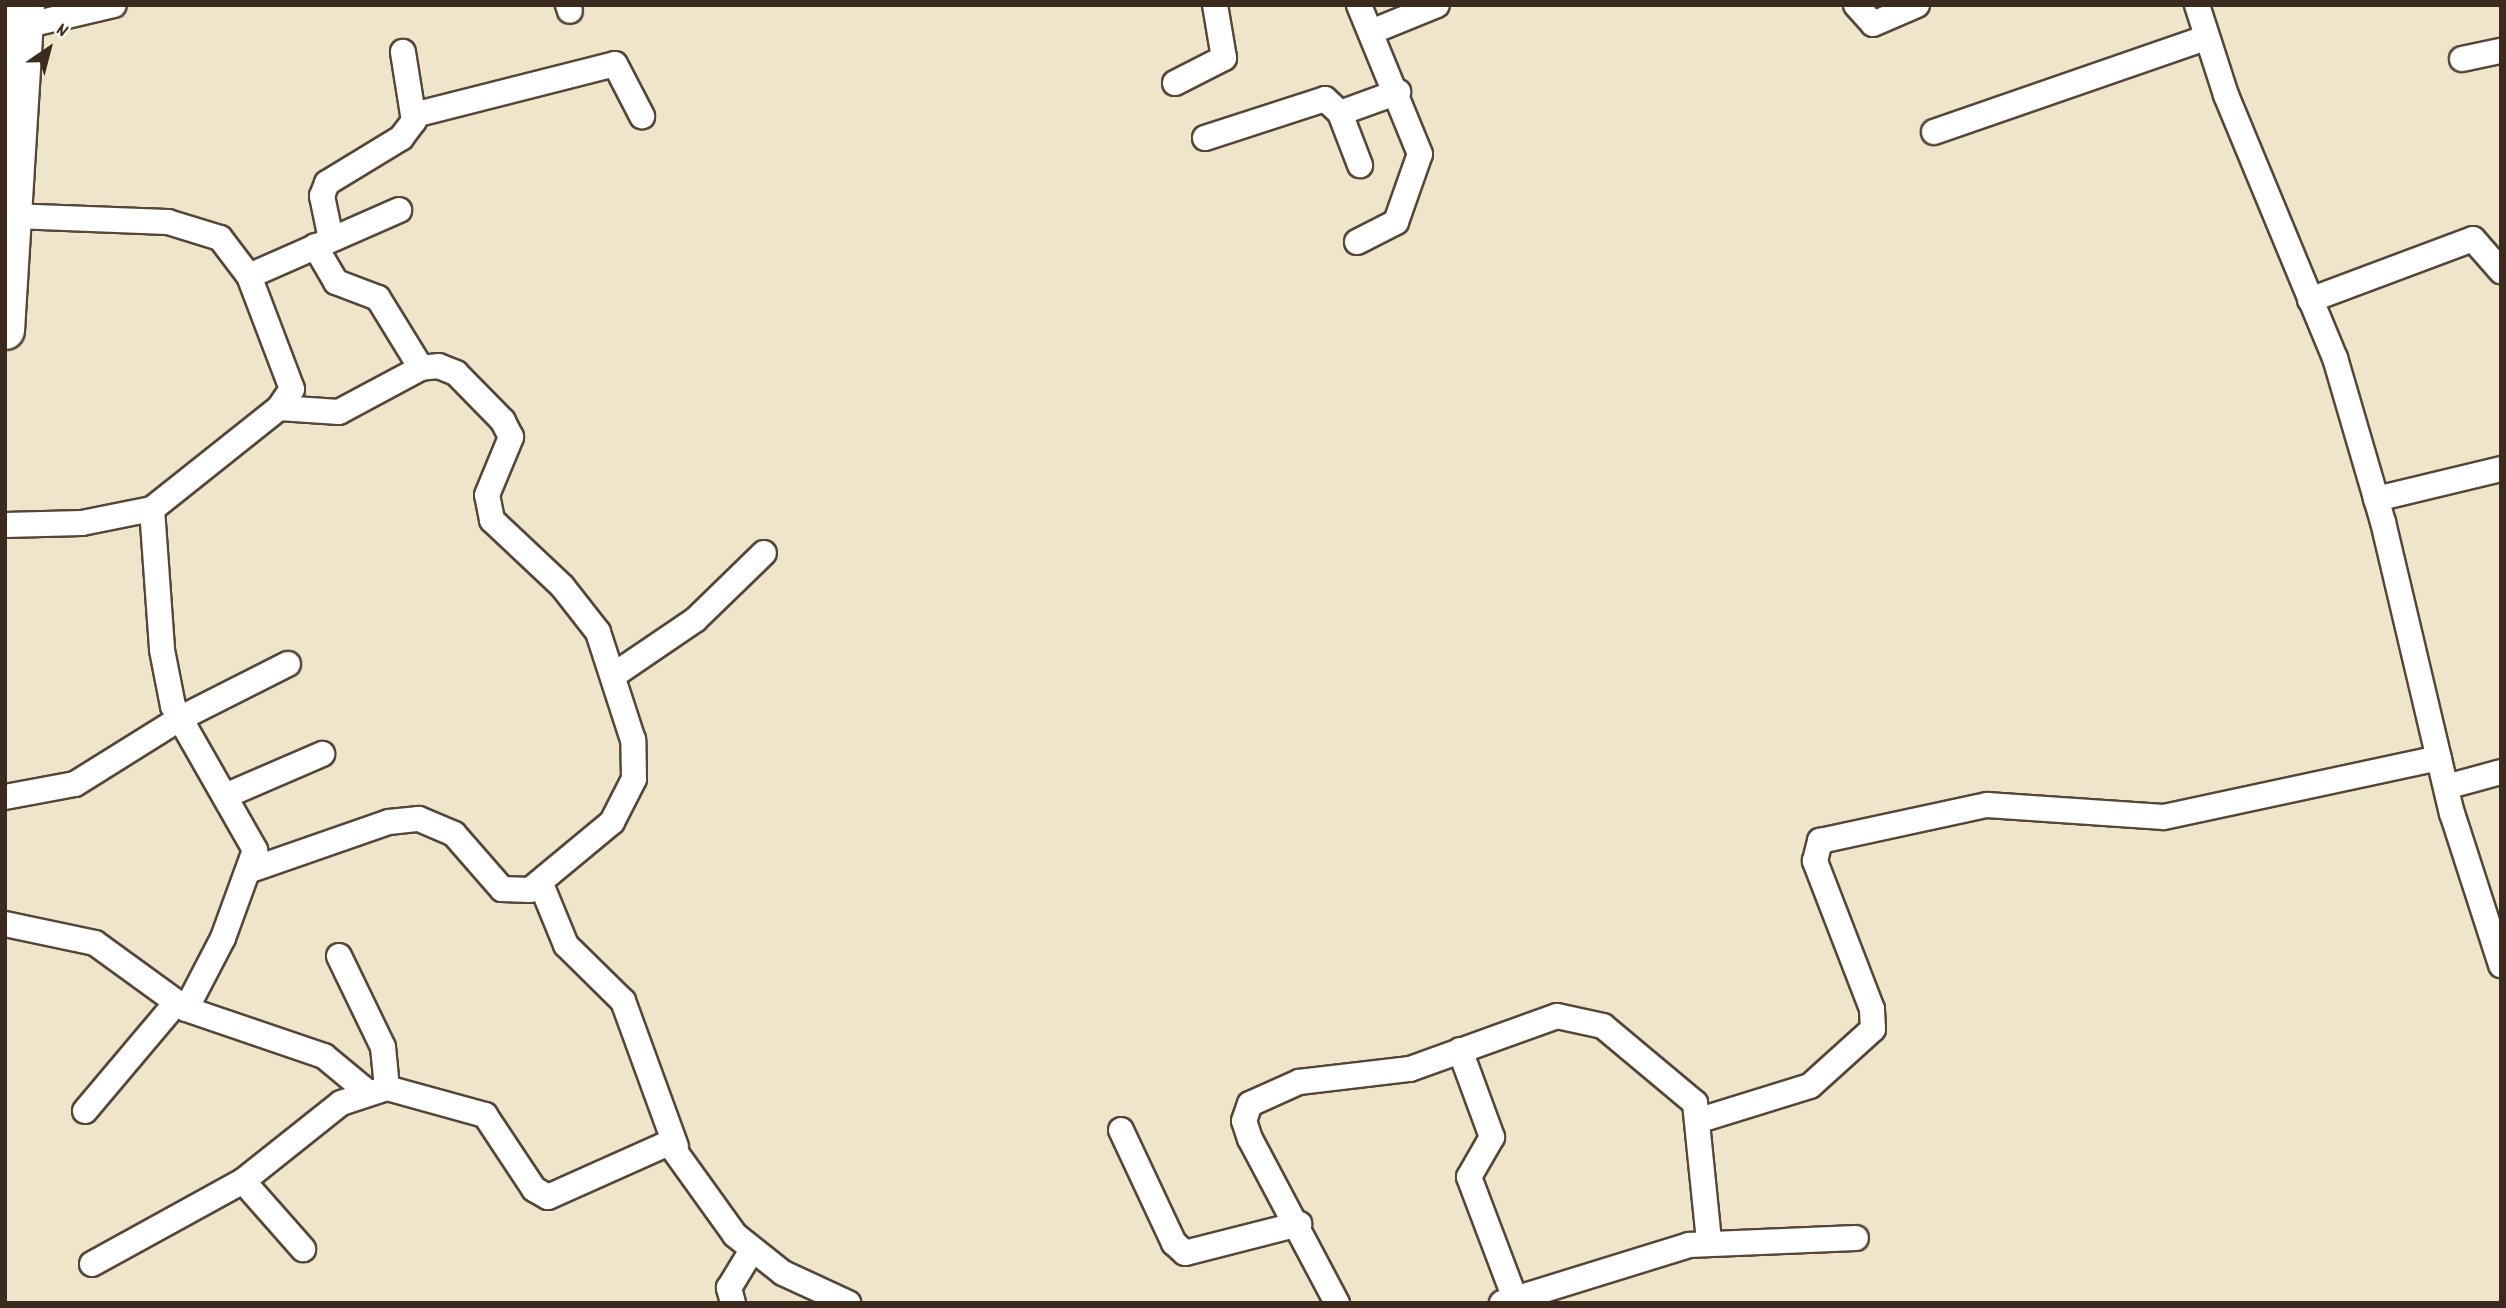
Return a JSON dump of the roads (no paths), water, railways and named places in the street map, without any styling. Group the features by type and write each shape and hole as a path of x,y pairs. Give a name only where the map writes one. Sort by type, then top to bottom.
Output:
{"highway":[{"path":"5,330 25,16"}],"street":[{"path":"25,16 114,5"},
{"path":"1175,83 1224,58 1215,5"},
{"path":"1357,242 1396,222 1419,159 1398,92 1359,5"},
{"path":"1371,32 1437,5"},
{"path":"1856,5 1869,24 1917,5"},
{"path":"2197,5 2205,38 2335,358 2376,499 2446,787 2501,965"},
{"path":"1934,132 2205,38"},
{"path":"2462,59 2501,51"},
{"path":"402,52 414,115 401,138 327,183 322,196 323,243 336,282 378,298 421,368"},
{"path":"414,115 615,64 642,116"},
{"path":"1340,113 1398,92"},
{"path":"1205,138 1321,99 1340,113 1360,165"},
{"path":"249,276 399,210"},
{"path":"5,526 82,523 152,509 279,408 292,381 249,276 220,238 188,224 14,216"},
{"path":"2310,300 2473,239 2501,271"},
{"path":"248,871 389,822 419,819 454,834 502,889 520,893 541,884 612,822 631,794 633,740 614,675 583,610 492,520 487,495 510,445 509,430 456,373 421,368 339,412 279,408"},
{"path":"2376,499 2501,469"},
{"path":"85,1111 180,1007 248,871 255,850 179,719 162,650 152,509"},
{"path":"614,675 695,620 764,552"},
{"path":"5,797 75,784 179,719 288,664"},
{"path":"225,796 322,754"},
{"path":"1700,1120 1810,1086 1873,1028 1872,1009 1815,862 1820,841 1987,806 2164,817 2439,758"},
{"path":"2446,787 2501,772"},
{"path":"541,884 566,945 623,1001 676,1147 722,1222 752,1250 803,1285 848,1303"},
{"path":"5,924 94,943 180,1007 324,1056 376,1089 485,1115 534,1189 548,1197 656,1145 676,1147"},
{"path":"92,1264 243,1181 376,1089 383,1047 339,956"},
{"path":"1337,1303 1299,1224 1250,1139 1244,1121 1250,1104 1299,1082 1392,1074 1557,1016 1589,1019 1680,1085 1700,1120 1709,1242"},
{"path":"1460,1050 1492,1137 1469,1177 1508,1301 1709,1242 1856,1238"},
{"path":"1121,1130 1185,1254 1299,1224"},
{"path":"243,1181 303,1249"},
{"path":"733,1303 729,1288 752,1250"}]}
